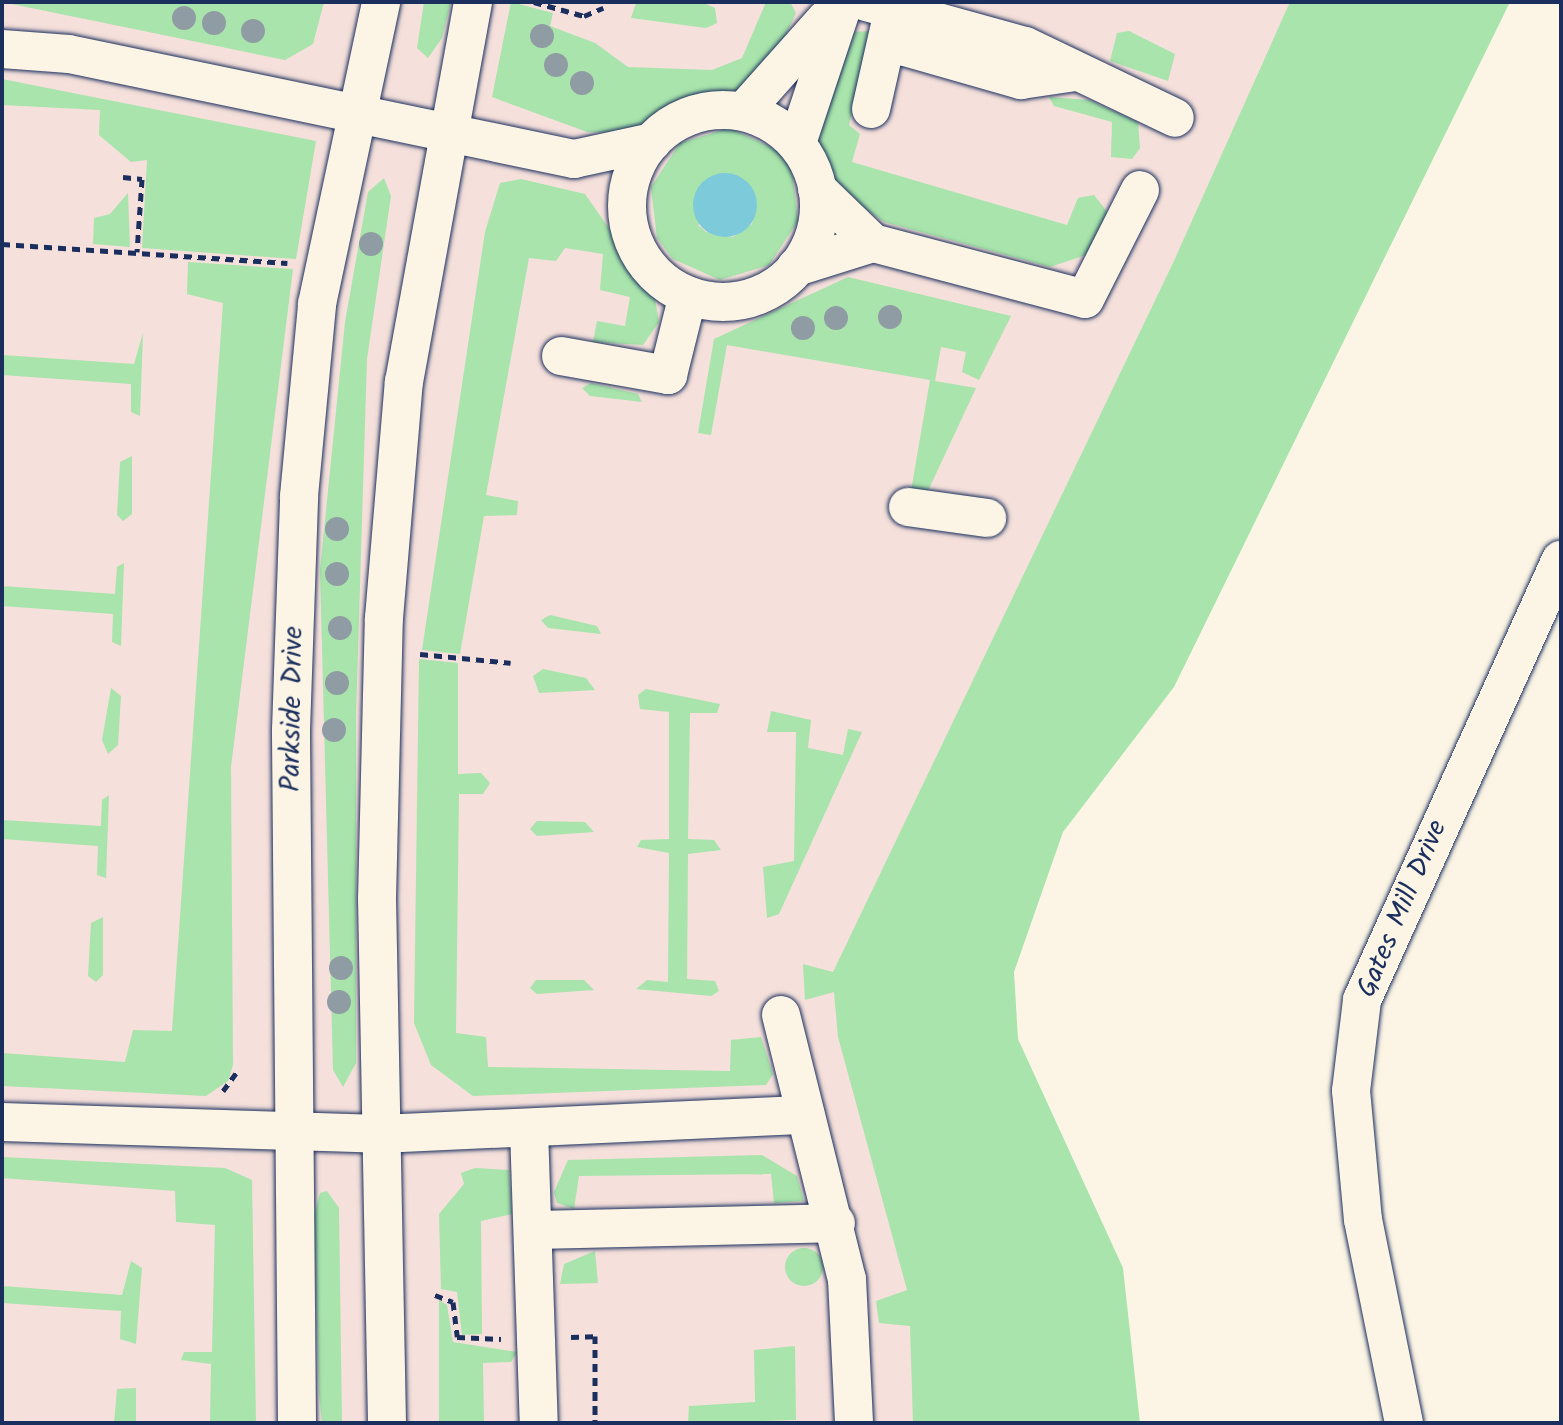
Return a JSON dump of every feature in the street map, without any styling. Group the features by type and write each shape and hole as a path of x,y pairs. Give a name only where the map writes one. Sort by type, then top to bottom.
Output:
{"street":[{"name":"Parkside Drive","path":"297,1423 292,1133 299,496 317,304 381,2"},
{"path":"387,1423 380,1134 384,618 404,382 446,129 473,2"},
{"path":"744,111 843,2"},
{"path":"797,143 843,2"},
{"path":"940,2 1030,28 1075,72 1175,118"},
{"path":"889,5 905,47 1021,80 1075,72"},
{"path":"871,109 889,5"},
{"path":"2,49 69,54 446,129 574,159 608,186 657,277 688,295 748,299 796,267 873,243"},
{"path":"627,219 628,187 652,142 684,117 744,111 797,143 817,189 873,243 1085,299 1140,190"},
{"path":"574,159 652,142"},
{"path":"796,267 815,234 817,189"},
{"path":"561,356 668,375 688,295"},
{"path":"908,507 987,518"},
{"name":"Gates Mill Drive","path":"1404,1423 1363,1220 1351,1091 1362,1000 1561,560"},
{"path":"781,1015 836,1223 847,1279 854,1423"},
{"path":"2,1122 380,1134 806,1115"},
{"path":"529,1129 539,1423"},
{"path":"533,1230 836,1223"}],"path":[{"path":"534,2 584,16 603,8"},
{"path":"123,177 142,179 137,252"},
{"path":"2,244 304,264"},
{"path":"421,654 511,663"},
{"path":"595,1336 595,1423"}],"shaded area":[{"path":"2,2 1408,2 940,985 1000,1423 2,1423"}],"green space":[{"path":"2,2 324,2 313,44 285,60"},
{"path":"424,2 451,2 442,38 428,58 417,48"},
{"path":"511,2 553,13 550,26 595,43 628,67 712,70 742,58 766,2 790,2 796,13 770,69 741,91 705,93 627,133 587,132 492,97"},
{"path":"701,2 715,8 717,23 706,28 631,18 636,3"},
{"path":"1290,2 1510,2 1174,687 1063,832 1014,972 1018,1039 1123,1268 1140,1423 913,1423 910,1326 879,1323 876,1301 907,1290 838,1037 834,992 805,1000 803,964 833,972 1173,263"},
{"path":"871,31 849,125 860,134 852,162 1067,225 1078,198 1094,195 1108,213 1086,255 1050,267 884,222 840,191 804,128 850,32"},
{"path":"1129,31 1175,54 1168,81 1110,61 1117,33"},
{"path":"2,79 316,141 296,259 142,248 147,160 131,162 99,135 100,110 2,105"},
{"path":"1049,97 1089,100 1138,122 1140,148 1132,159 1111,157 1112,122 1054,106"},
{"path":"729,128 776,149 792,170 798,221 769,265 720,280 673,259 657,238 651,187 680,143","holes":["747,182 757,202 752,224 733,237 706,232 698,225"]},
{"path":"384,178 391,196 367,359 356,715 356,1063 343,1087 333,1070 320,570 345,322 368,192"},
{"path":"521,179 585,194 654,293 659,322 643,345 593,342 597,321 625,326 630,297 600,290 603,254 565,248 556,261 529,258 486,495 518,501 517,515 484,516 460,654 422,650 485,232 500,183"},
{"path":"128,193 130,247 93,244 94,218 110,214"},
{"path":"188,262 293,269 231,767 233,1065 228,1081 206,1096 2,1086 2,1053 125,1062 133,1030 172,1031 223,303 187,294"},
{"path":"848,277 1011,316 979,380 962,372 966,352 941,347 935,381 976,388 927,493 911,491 930,380 727,345 711,435 698,433 714,339"},
{"path":"143,333 140,416 131,412 131,384 2,375 2,355 134,364"},
{"path":"591,383 638,394 642,402 590,396 582,388"},
{"path":"132,456 132,514 123,521 117,515 120,462"},
{"path":"124,563 121,646 112,642 113,614 2,606 2,586 115,594 117,567"},
{"path":"550,615 597,626 601,634 548,628 541,620"},
{"path":"419,659 458,663 458,774 481,773 490,783 483,794 459,794 456,1033 486,1037 488,1067 730,1071 731,1040 761,1037 773,1074 766,1085 473,1096 431,1065 414,1023"},
{"path":"543,669 586,678 595,690 539,693 533,676"},
{"path":"111,688 121,696 118,745 108,754 102,740"},
{"path":"646,689 720,704 717,713 690,713 688,839 714,840 721,850 688,854 687,979 715,981 719,991 711,996 636,989 647,980 668,982 669,853 637,847 641,840 669,839 669,712 640,709 638,695"},
{"path":"771,711 811,720 808,748 843,755 848,729 862,732 779,914 767,918 763,867 794,861 796,732 767,732"},
{"path":"109,795 106,878 97,875 98,846 2,839 2,820 101,826 102,800"},
{"path":"537,821 585,822 594,832 537,836 530,829"},
{"path":"103,917 103,975 96,982 88,976 91,923"},
{"path":"536,980 584,980 594,990 537,994 530,988"},
{"path":"762,1155 797,1176 804,1201 774,1203 771,1174 579,1176 574,1209 557,1203 554,1192 568,1160"},
{"path":"2,1157 225,1168 252,1180 256,1423 210,1423 211,1364 181,1360 184,1352 212,1352 215,1225 176,1222 175,1191 2,1178"},
{"path":"475,1168 509,1170 512,1214 481,1221 482,1334 462,1335 457,1292 441,1289 439,1214 464,1184 461,1173"},
{"path":"327,1191 339,1208 342,1423 322,1423 319,1394 314,1215 320,1193"},
{"path":"804,1248 817,1254 823,1267 817,1280 804,1286 791,1280 785,1267 791,1254"},
{"path":"595,1251 598,1283 560,1284 564,1264"},
{"path":"131,1261 142,1268 136,1344 120,1339 121,1311 2,1303 2,1286 122,1295"},
{"path":"439,1300 447,1305 453,1342 517,1352 511,1362 483,1363 484,1423 439,1423"},
{"path":"795,1346 796,1420 688,1423 689,1406 755,1402 754,1350"},
{"path":"136,1388 136,1423 114,1423 117,1389"}],"water":[{"path":"719,173 731,173 748,182 755,193 755,217 748,228 731,237 719,237 707,232 698,223 693,211 693,199 698,187 707,178"}]}
